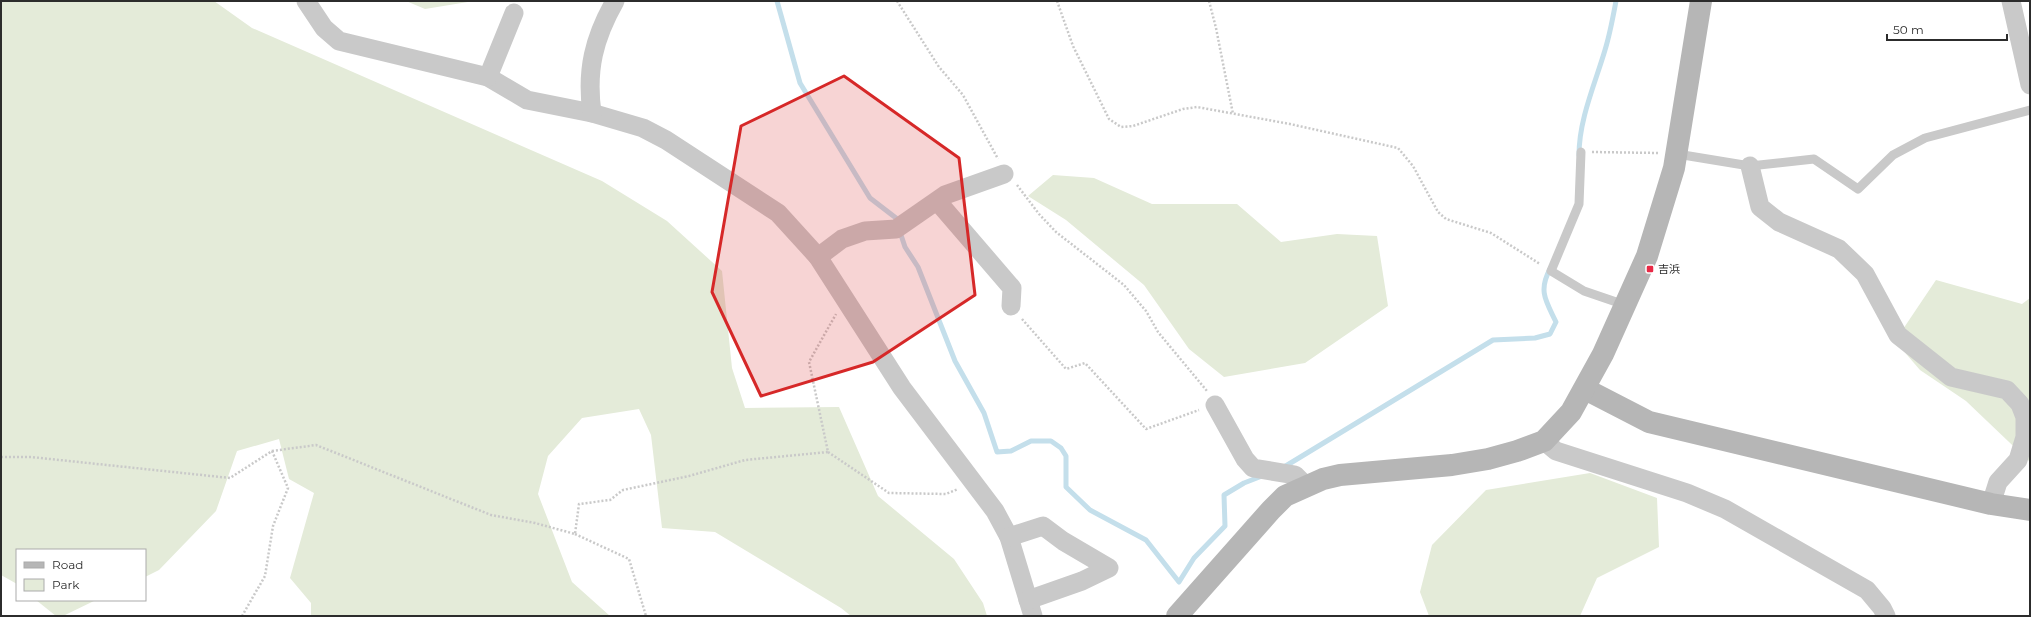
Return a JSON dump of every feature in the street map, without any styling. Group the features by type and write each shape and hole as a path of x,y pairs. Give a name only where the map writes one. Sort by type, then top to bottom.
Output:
{"street":[{"path":"306,1 324,28 339,41 362,48 488,77 527,100 592,113 643,128 672,144 778,213 818,257 902,388 995,511 1009,537 1030,608 1109,568 1063,541 1043,526 1009,537"},
{"path":"592,113 589,93 589,71 600,29 615,1"},
{"path":"1177,616 1285,496 1306,486 1340,475 1452,465 1488,459 1544,441 1571,412 1585,389 1647,256 1674,168 1702,1"},
{"path":"2011,1 2030,85"},
{"path":"488,77 514,13"},
{"path":"1750,166 1760,207 1779,222 1839,249 1865,274 1898,335 1951,376 2007,390 2020,404 2025,417 2025,437 2018,460 1998,482 1991,504"},
{"path":"818,257 842,239 853,234 865,231 896,229 938,202 945,195 1004,174"},
{"path":"938,202 1012,288 1011,306"},
{"path":"1585,389 1649,422 1991,504 2030,510"},
{"path":"1215,405 1245,459 1253,468 1295,475 1306,486"},
{"path":"1544,441 1556,451 1687,493 1725,509 1867,590 1885,613"}],"lane":[{"path":"1676,154 1750,166 1814,159 1858,189 1893,155 1925,138 2030,110"},
{"path":"1581,152 1579,204 1551,271 1584,291 1625,305"}],"path":[{"path":"897,1 940,67 954,82 997,155 1004,174 1014,182 1039,214 1056,232 1124,285 1146,312 1158,332 1191,370 1215,405 1146,429 1085,363 1066,369 1011,306"},
{"path":"1057,1 1073,46 1109,119 1121,127 1134,126 1183,109 1197,107 1398,148 1413,166 1438,212 1446,219 1491,233 1551,271"},
{"path":"1209,1 1216,28 1233,114"},
{"path":"1581,152 1651,154 1669,152 1676,154"},
{"path":"828,452 809,362 845,298"},
{"path":"1,457 31,457 230,478 272,451 316,445 491,515 535,522 575,534 630,559 646,616"},
{"path":"242,616 265,576 274,526 288,488 272,451"},
{"path":"575,534 579,504 610,500 623,490 689,476 745,460 828,452 889,493 946,494 974,483"}],"highlighted area":[{"path":"844,76 959,158 975,295 873,362 761,396 712,292 741,126"}],"green space":[{"path":"1,1 214,1 252,28 602,181 667,221 722,271 732,368 745,408 839,407 878,496 954,559 983,603 987,616 851,616 841,608 715,532 662,528 651,435 639,409 582,418 548,456 538,494 572,582 610,616 311,616 311,603 290,578 314,493 289,479 279,439 237,451 216,511 159,570 146,576 146,549 16,549 16,583 1,575"},
{"path":"406,1 474,1 425,9"},
{"path":"1053,175 1094,178 1152,204 1237,204 1281,242 1337,234 1377,236 1388,306 1305,363 1224,377 1189,349 1144,285 1066,220 1028,196"},
{"path":"1936,280 2022,304 2030,298 2030,462 1966,401 1920,370 1895,341"},
{"path":"1590,473 1657,498 1659,547 1597,578 1580,616 1429,616 1420,592 1432,545 1486,490"},
{"path":"37,601 94,601 63,616 56,616"}],"waterway":[{"path":"777,1 800,83 870,198 896,218 898,224"},
{"path":"1579,155 1582,128 1588,102 1607,44 1616,1"},
{"path":"900,232 905,247 918,267 955,361 984,413 997,452 1011,451 1031,441 1051,441 1061,448 1066,456 1066,487 1090,510 1146,540 1179,582 1194,558 1225,526 1224,495 1244,483 1262,476"},
{"path":"1284,467 1493,340 1535,338 1550,334 1556,322 1547,302 1544,290 1544,284 1550,269"}],"place":[{"name":"吉浜","path":"1650,269"}]}
